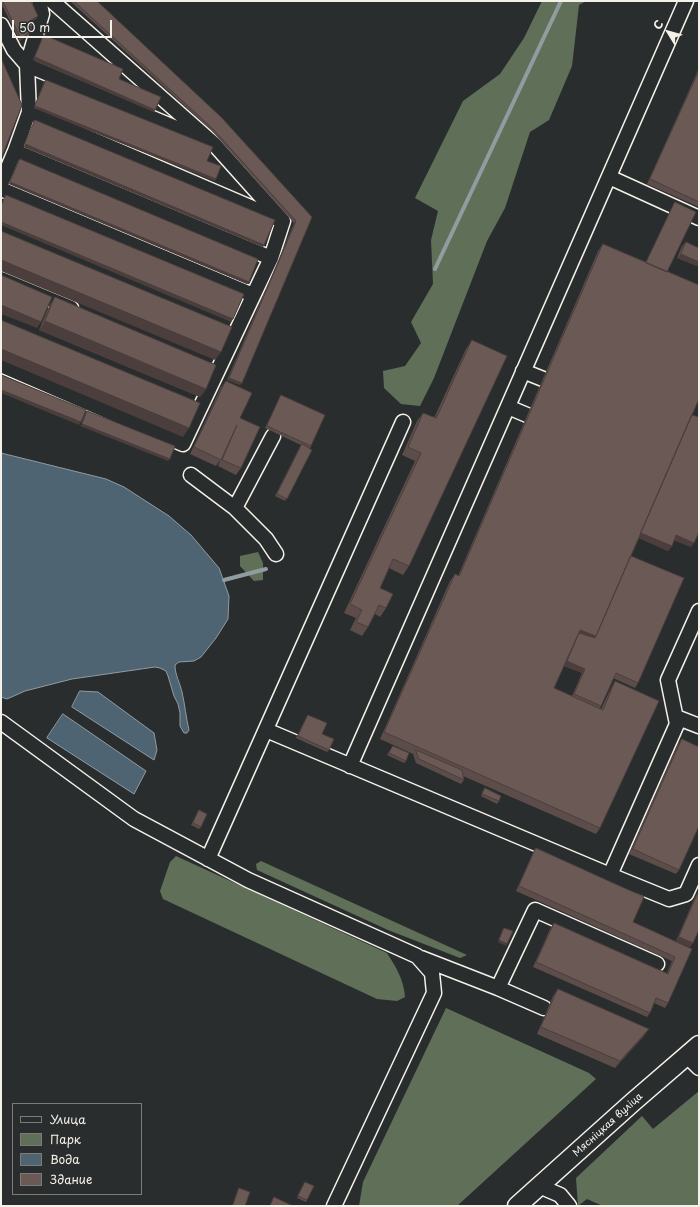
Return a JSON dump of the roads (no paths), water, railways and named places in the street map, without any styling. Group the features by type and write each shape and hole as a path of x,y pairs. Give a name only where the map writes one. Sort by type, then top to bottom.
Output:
{"main road":[{"name":"Мясніцкая вуліца","path":"517,1206 633,1102 695,1056"}],"lane":[{"path":"1,184 29,112 28,65 42,14 39,1"},
{"path":"52,1 214,144 282,221"},
{"path":"350,766 686,1"},
{"path":"1,25 14,50 28,65 214,144"},
{"path":"29,112 282,221"},
{"path":"15,151 271,258"},
{"path":"609,177 699,218"},
{"path":"1,189 253,295"},
{"path":"1,365 183,444 271,258 282,221"},
{"path":"1,278 81,312"},
{"path":"221,326 236,332"},
{"path":"204,364 218,370"},
{"path":"523,371 543,379"},
{"path":"187,399 202,405"},
{"path":"508,407 528,415"},
{"path":"208,859 403,422"},
{"path":"235,508 273,436"},
{"path":"191,475 235,508 266,539 276,554"},
{"path":"610,875 677,724 668,680 699,611"},
{"path":"676,717 699,726"},
{"path":"1,722 134,819 208,859 248,880 417,956 544,1008"},
{"path":"266,730 669,899 686,894 699,865"},
{"path":"498,988 535,910 658,964"},
{"path":"334,1206 434,993 432,973 417,956"},
{"path":"539,1186 560,1195 568,1206"}],"water":[{"path":"1,453 106,479 124,487 169,516 191,535 219,568 229,596 228,619 216,638 201,657 194,661 179,662 175,665 189,730 187,733 184,733 180,726 178,704 166,671 155,667 72,679 25,691 7,699 1,697"},
{"path":"80,691 98,692 154,733 157,750 154,760 72,707"},
{"path":"63,714 146,771 134,794 47,738"}],"waterway":[{"path":"435,269 561,1"},
{"path":"224,580 266,569"}]}
